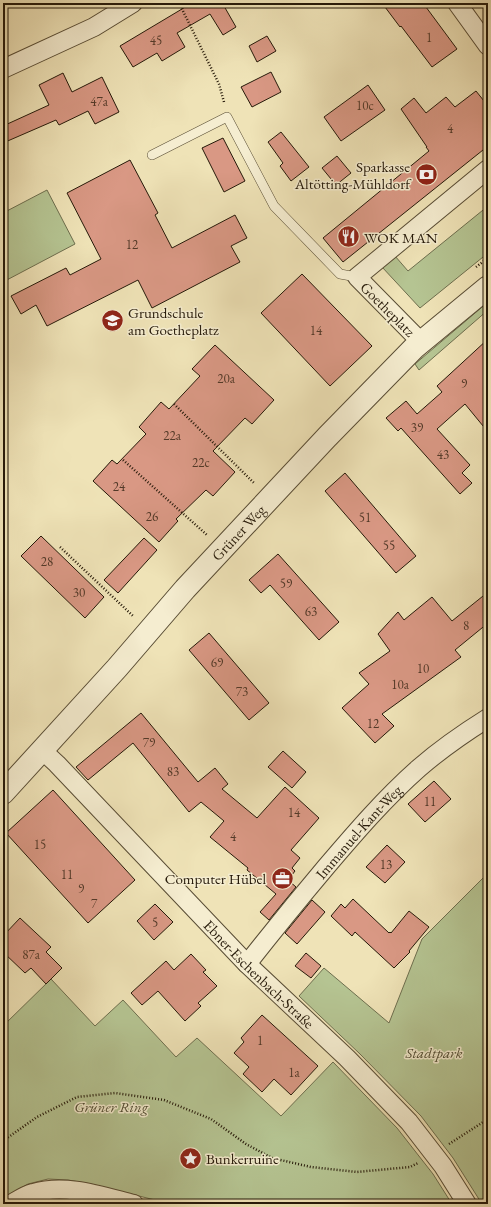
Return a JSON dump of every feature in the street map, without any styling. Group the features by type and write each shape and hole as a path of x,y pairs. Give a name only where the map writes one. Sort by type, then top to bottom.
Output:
{"street":[{"path":"3,69 94,27 133,3"},
{"path":"457,3 488,46"},
{"name":"Goetheplatz","path":"421,342 357,278 488,169"},
{"name":"Grüner Weg","path":"5,788 117,668 185,589 256,512 402,359 488,287"},
{"name":"Immanuel-Kant-Weg","path":"247,964 327,866 390,795 420,767 456,739 488,718"},
{"name":"Ebner-Eschenbach-Straße","path":"42,750 247,964 347,1058 409,1122 443,1166 467,1204"},
{"path":"11,1204 31,1193 49,1189 90,1193 134,1204"}],"lane":[{"path":"152,155 228,117 274,206 340,274 357,278"}],"path":[{"path":"179,3 219,84 228,117"},
{"path":"174,404 255,484"},
{"path":"123,460 207,535"},
{"path":"60,546 133,616"},
{"path":"3,1141 37,1117 77,1097 116,1093 164,1100 211,1119 246,1144 272,1158 311,1167 357,1172 410,1168 488,1119"}],"green space":[{"path":"47,190 75,244 3,282 3,213"},
{"path":"488,206 488,253 420,308 382,267 395,256 408,271"},
{"path":"488,302 488,310 419,370 415,364"},
{"name":"Stadtpark","path":"488,873 488,1204 482,1204 453,1158 421,1116 360,1054 299,996 324,968 389,1023 422,939"},
{"name":"Grüner Ring","path":"51,979 95,1026 123,1000 176,1057 197,1038 281,1116 333,1062 397,1128 433,1174 452,1204 171,1204 91,1184 68,1180 48,1179 28,1184 3,1198 3,1026"}],"building":[{"path":"192,3 228,3 224,6 236,27 223,35 210,14 177,33 185,47 162,61 157,53 133,67 120,46"},
{"path":"382,3 423,3 457,49 432,67"},
{"path":"267,36 276,51 257,62 249,46"},
{"path":"271,72 281,92 252,107 241,87"},
{"path":"63,73 72,92 102,77 119,112 95,124 88,111 59,125 56,120 3,143 3,126 49,105 39,85"},
{"path":"368,85 385,110 341,141 324,117"},
{"path":"476,91 488,106 488,146 343,262 323,238 429,151 401,109 414,98 426,113 446,97 455,107"},
{"path":"281,132 309,167 291,181 280,166 283,163 268,142"},
{"path":"223,138 245,181 224,192 202,148"},
{"path":"337,156 351,173 336,185 322,168"},
{"path":"130,160 158,213 155,215 172,248 235,215 247,238 231,246 240,262 152,308 138,280 47,326 36,305 21,314 11,296 66,268 70,275 101,259 67,193"},
{"path":"302,274 372,346 330,386 261,313"},
{"path":"488,339 488,432 465,404 437,429 470,465 462,473 472,483 460,494 401,428 398,431 386,418 406,401 417,414 442,392 437,386"},
{"path":"215,345 274,400 252,424 245,418 213,451 235,472 213,496 206,490 176,519 178,521 159,542 93,481 112,460 117,464 146,434 139,427 161,402 169,409 200,376 192,369"},
{"path":"345,473 416,556 396,573 325,491"},
{"path":"41,536 104,597 85,618 21,556"},
{"path":"144,538 157,550 118,593 104,580"},
{"path":"278,554 339,622 319,640 270,585 261,593 249,580"},
{"path":"488,592 488,623 455,650 461,657 382,714 394,726 375,743 342,708 369,684 359,673 390,651 378,634 398,612 404,620 432,597 452,621"},
{"path":"209,633 269,703 249,720 189,650"},
{"path":"141,713 198,782 215,768 228,784 222,789 257,818 285,787 319,818 291,850 300,858 292,868 295,871 288,880 296,887 269,920 260,912 276,894 247,870 248,868 210,837 224,821 201,802 189,812 133,743 88,780 76,767"},
{"path":"283,751 306,772 292,788 268,767"},
{"path":"434,781 451,799 425,822 408,804"},
{"path":"53,790 135,880 88,923 6,833"},
{"path":"387,845 405,862 385,883 366,867"},
{"path":"353,899 389,933 391,933 409,911 429,927 409,951 410,952 394,968 355,932 352,936 331,916 341,904 345,908"},
{"path":"312,900 325,912 297,944 285,933"},
{"path":"155,904 173,922 154,940 137,921"},
{"path":"20,918 51,947 46,952 62,968 46,984 31,968 25,973 3,952 3,936"},
{"path":"306,953 321,966 311,978 295,966"},
{"path":"191,954 206,970 203,972 217,986 198,1003 201,1006 185,1021 158,991 142,1005 131,993 166,961 174,970"},
{"path":"262,1015 318,1066 291,1095 274,1079 262,1092 243,1074 249,1067 234,1053 244,1042 241,1038"}],"place":[{"name":"Sparkasse Altötting-Mühldorf","path":"426,175"},
{"name":"WOK MAN","path":"349,237"},
{"name":"Grundschule am Goetheplatz","path":"112,321"},
{"name":"Computer Hübel","path":"282,878"},
{"name":"Bunkerruine","path":"190,1158"}]}
